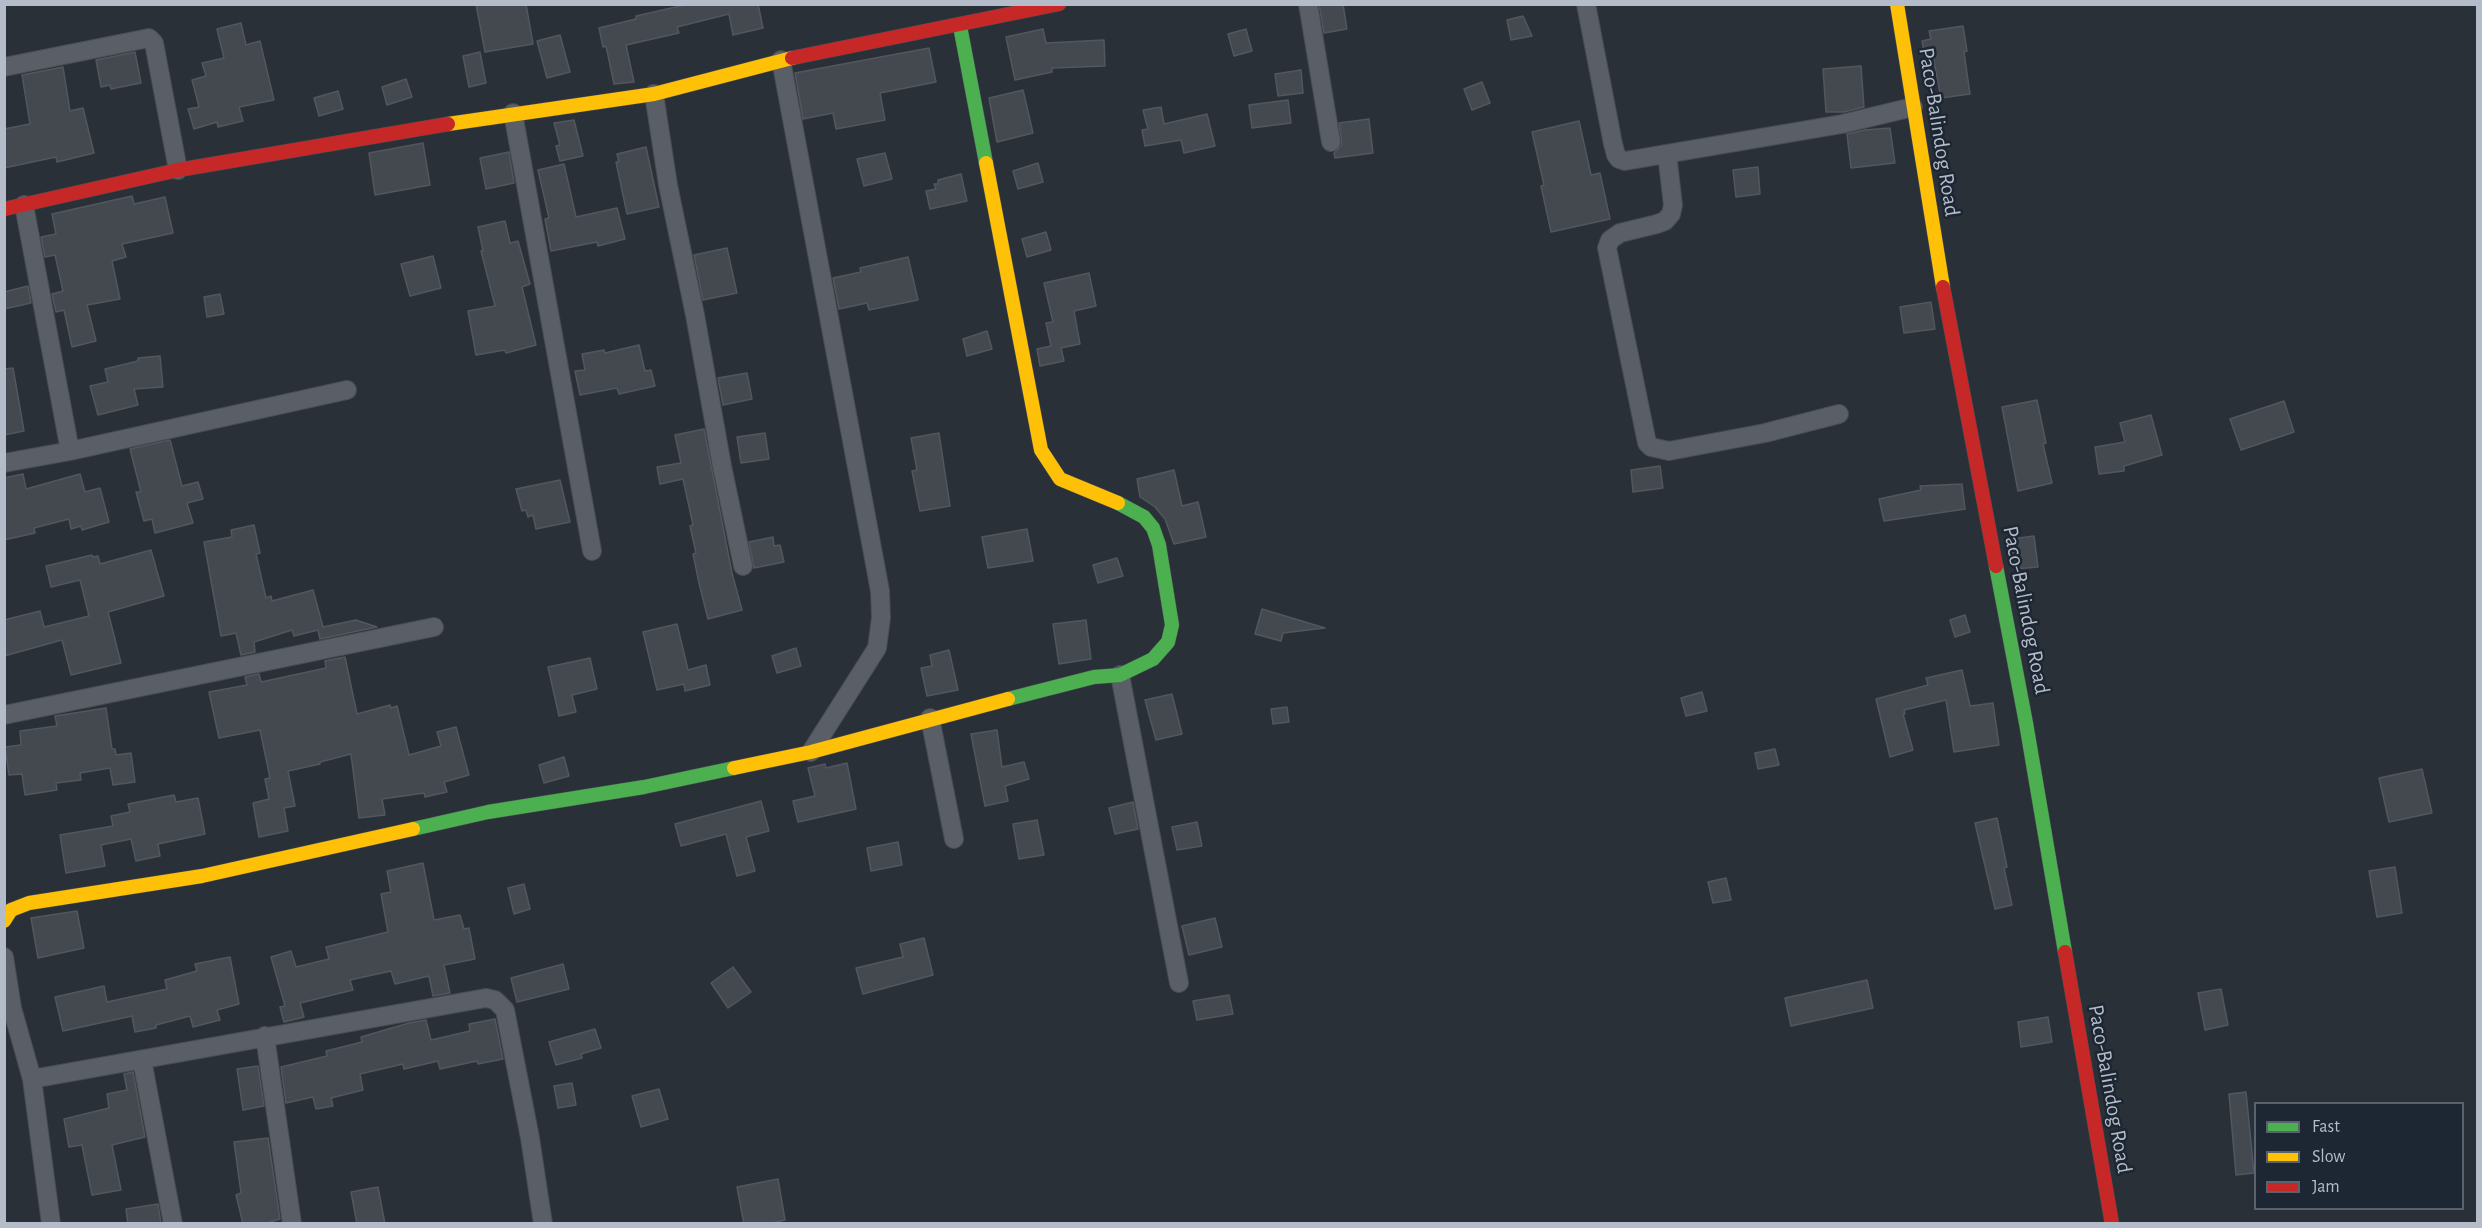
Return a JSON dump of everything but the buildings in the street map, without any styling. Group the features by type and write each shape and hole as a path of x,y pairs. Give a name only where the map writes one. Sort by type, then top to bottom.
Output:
{"street":[{"path":"4,209 178,170 513,113 654,94 781,60 960,26 1059,4"},
{"path":"1308,4 1331,142"},
{"path":"1586,4 1616,155 1625,161 1842,124 1913,107"},
{"name":"Paco-Balindog Road","path":"1897,4 1948,315 2026,723 2112,1224"},
{"path":"4,921 11,910 29,903 202,876 488,812 644,786 811,752 930,718 1061,685 1120,675 1154,660 1168,642 1172,632 1159,545 1153,528 1144,517 1126,506 1060,479 1041,450 960,26"},
{"path":"4,67 149,38 154,43 178,170"},
{"path":"781,60 880,591 881,618 877,648 811,752"},
{"path":"654,94 668,185 743,566"},
{"path":"513,113 592,550"},
{"path":"1667,154 1673,204 1671,214 1665,221 1657,224 1620,232 1610,240 1607,248 1647,443 1651,447 1669,451 1765,433 1839,414"},
{"path":"24,205 70,451"},
{"path":"4,463 70,451 347,390"},
{"path":"4,715 434,627"},
{"path":"1120,675 1179,983"},
{"path":"930,718 954,839"},
{"path":"4,957 8,1009 32,1079 51,1224"},
{"path":"32,1079 486,998 495,1000 505,1010 530,1138 543,1224"},
{"path":"265,1036 292,1224"},
{"path":"142,1060 173,1224"}],"traffic: fast":[{"path":"960,26 986,163"},
{"path":"1008,699 1094,677 1120,675 1153,659 1168,642 1172,625 1159,545 1153,528 1144,517 1118,503"},
{"path":"1996,566 2026,723 2065,952"},
{"path":"413,829 488,812 644,787 734,768"}],"traffic: slow":[{"path":"1897,4 1943,287"},
{"path":"448,124 654,94 792,58"},
{"path":"986,163 1041,450 1060,479 1118,503"},
{"path":"734,768 811,752 1008,699"},
{"path":"4,921 11,910 29,903 202,876 413,829"}],"traffic: jam":[{"path":"792,58 1059,4"},
{"path":"4,209 178,170 448,124"},
{"path":"1943,287 1996,566"},
{"path":"2065,952 2112,1224"}]}
